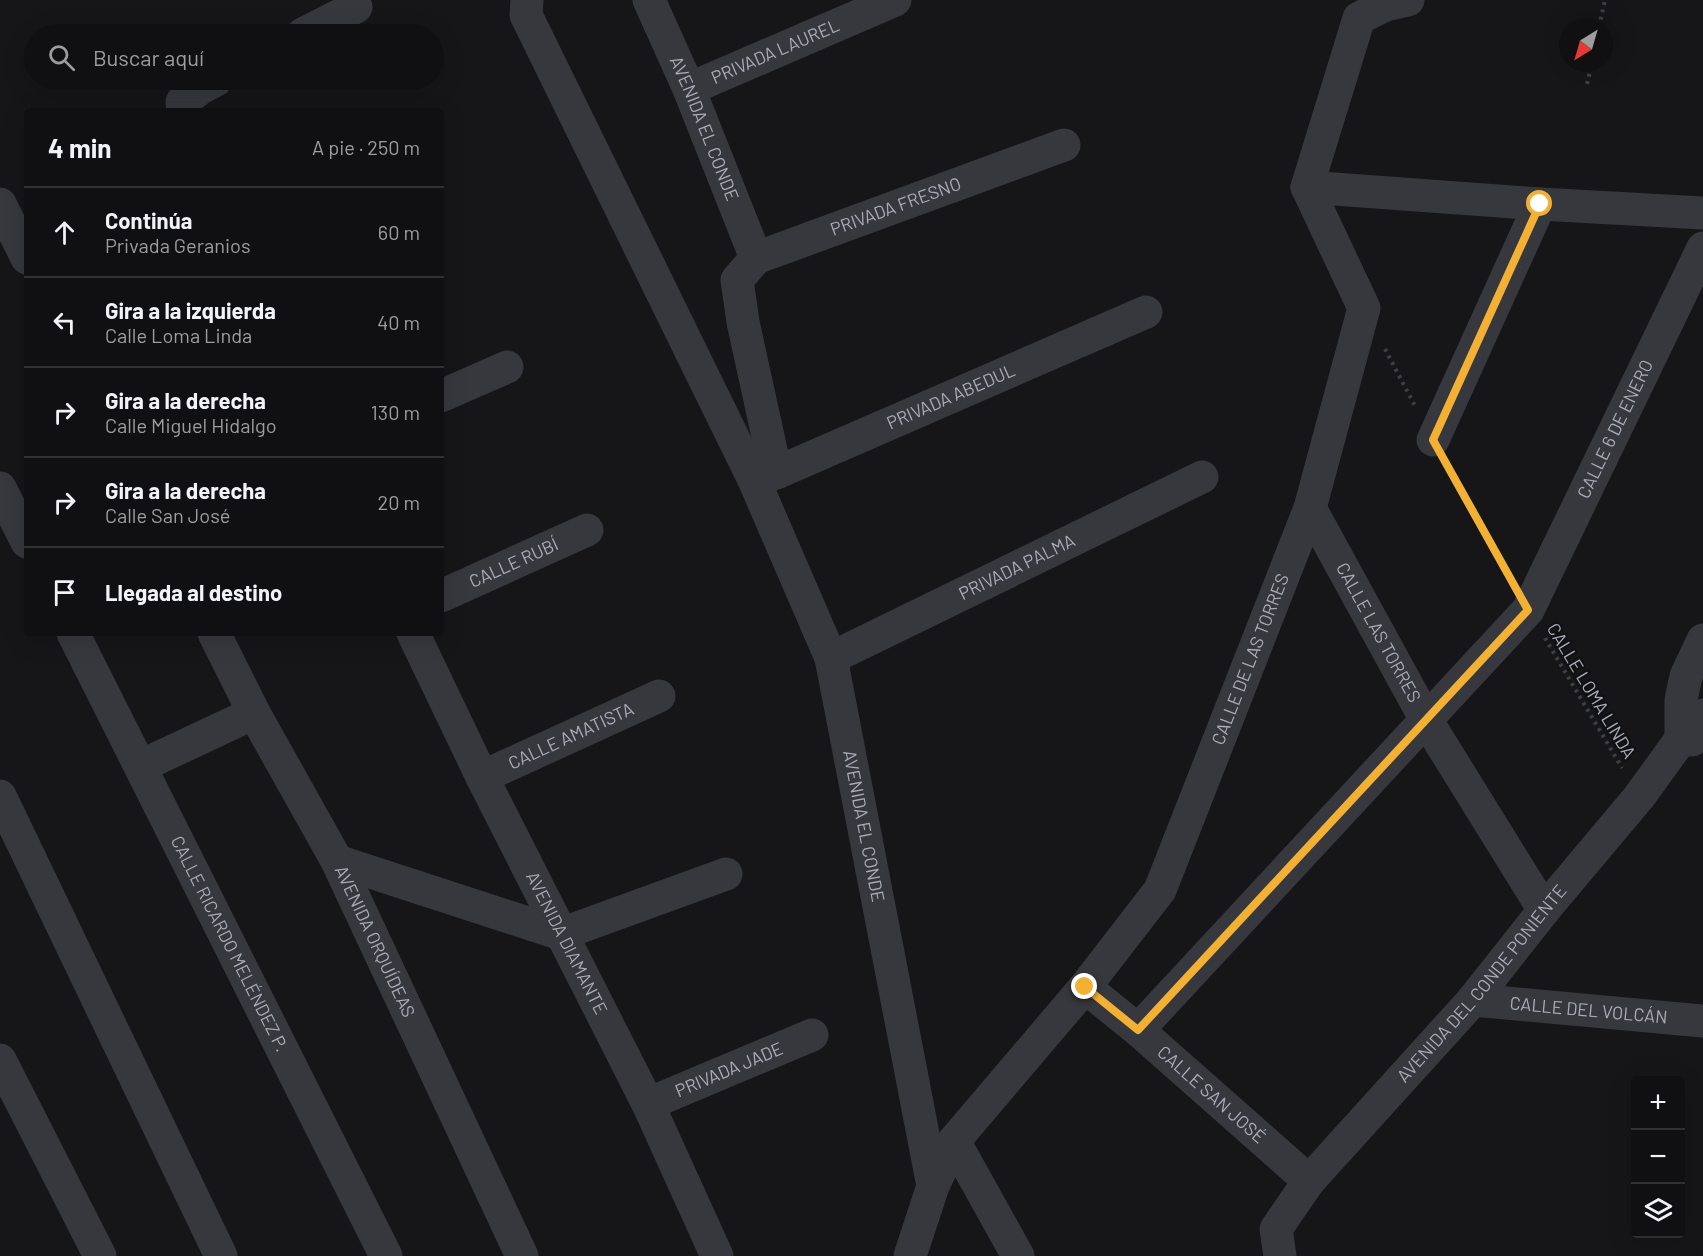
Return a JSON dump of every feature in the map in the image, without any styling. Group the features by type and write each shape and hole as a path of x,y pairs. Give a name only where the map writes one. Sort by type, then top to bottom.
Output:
{"street":[{"path":"527,0 526,15 765,477"},
{"name":"AVENIDA EL CONDE","path":"649,0 689,89 747,269 743,322 765,477 831,658 933,1186"},
{"name":"PRIVADA LAUREL","path":"689,89 895,0"},
{"path":"1364,308 1307,187 1359,18 1386,5 1408,0"},
{"path":"323,24 356,7"},
{"path":"183,106 199,90"},
{"name":"PRIVADA FRESNO","path":"747,269 1064,145"},
{"path":"1307,187 1703,213"},
{"path":"0,204 24,252"},
{"path":"1433,440 1540,204"},
{"name":"CALLE 6 DE ENERO","path":"1138,1030 1425,718 1528,610 1703,248"},
{"name":"CALLE DE LAS TORRES","path":"910,1256 933,1186 954,1141 1085,987 1160,890 1310,508 1364,308"},
{"name":"PRIVADA ABEDUL","path":"765,477 1146,312"},
{"path":"444,395 507,367"},
{"name":"PRIVADA PALMA","path":"831,658 1202,477"},
{"path":"0,489 24,536"},
{"name":"CALLE LAS TORRES","path":"1310,508 1425,718 1544,910"},
{"name":"CALLE RUBÍ","path":"444,595 587,530"},
{"name":"CALLE RICARDO MELÉNDEZ P.","path":"75,636 386,1256"},
{"name":"AVENIDA ORQUÍDEAS","path":"216,636 254,713 337,861 522,1256"},
{"name":"AVENIDA DIAMANTE","path":"414,636 482,777 648,1104 717,1256"},
{"path":"1692,740 1681,700 1686,676 1703,640"},
{"name":"CALLE AMATISTA","path":"482,777 659,696"},
{"path":"141,766 254,713"},
{"name":"AVENIDA DEL CONDE PONIENTE","path":"1280,1256 1276,1229 1309,1181 1473,1000 1544,910 1639,797 1692,740 1703,715"},
{"path":"0,796 221,1256"},
{"path":"337,861 561,934 726,874"},
{"name":"CALLE SAN JOSÉ","path":"1085,987 1138,1030 1309,1181"},
{"name":"CALLE DEL VOLCÁN","path":"1473,1000 1703,1021"},
{"name":"PRIVADA JADE","path":"648,1104 812,1035"},
{"path":"0,1060 100,1256"},
{"path":"954,1141 1018,1256"}],"path":[{"path":"1601,18 1605,0"},
{"path":"1587,84 1590,72"},
{"name":"CALLE LOMA LINDA","path":"1364,308 1433,440 1528,610 1639,797"}],"route":[{"path":"1085,987 1138,1030 1425,718 1528,610 1433,440 1540,204"}]}
